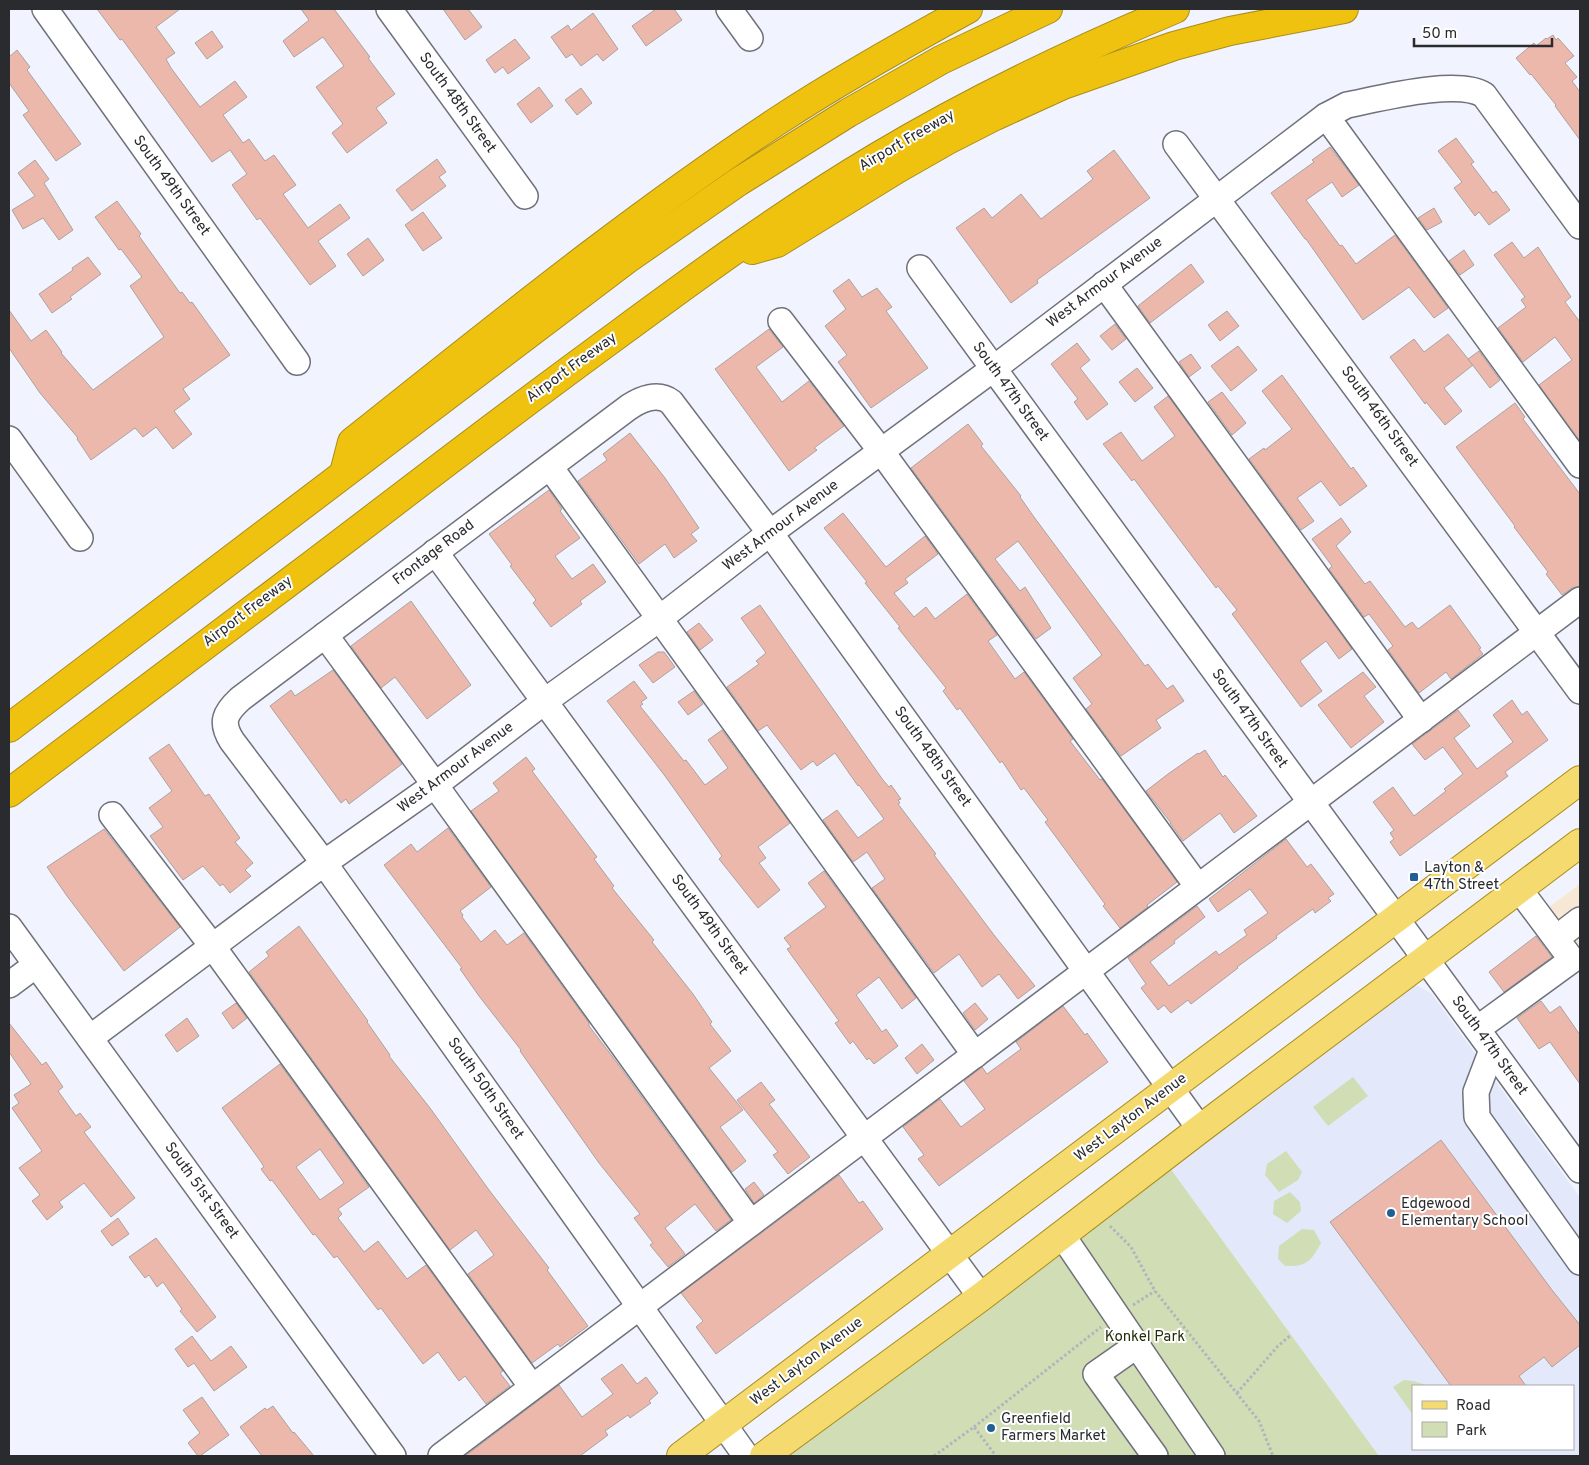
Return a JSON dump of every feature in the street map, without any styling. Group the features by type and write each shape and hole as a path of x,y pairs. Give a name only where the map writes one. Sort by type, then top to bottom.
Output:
{"highway":[{"path":"344,473 352,442 597,248 682,186 778,120 864,66 968,9"},
{"path":"9,728 626,260 738,182 848,113 941,60 1048,9"},
{"name":"Airport Freeway","path":"9,793 488,430 722,258 786,214 878,156 1033,72 1175,9"},
{"path":"722,258 777,243 866,187 938,146 995,116 1063,85 1174,46 1230,31 1344,9"}],"main road":[{"name":"West Layton Avenue","path":"681,1456 1580,780"},
{"path":"764,1456 981,1297 1200,1129 1580,843"}],"street":[{"name":"South 49th Street","path":"45,9 297,362"},
{"name":"South 48th Street","path":"389,9 525,196"},
{"path":"729,9 750,38"},
{"name":"West Armour Avenue","path":"90,1038 324,863 659,619 770,533 993,369 1326,116 1347,105 1408,93 1453,89 1477,90 1484,95 1580,226"},
{"path":"1326,116 1580,465"},
{"name":"South 46th Street","path":"1176,144 1580,691"},
{"name":"South 47th Street","path":"920,268 1580,1170"},
{"path":"1104,284 1421,720"},
{"path":"781,321 881,451 1198,887"},
{"name":"South 48th Street","path":"655,397 664,398 671,402 770,533 1200,1129"},
{"name":"Frontage Road","path":"225,723 226,714 240,699 633,404 655,397"},
{"path":"9,439 80,538"},
{"path":"550,467 975,1054"},
{"name":"South 49th Street","path":"436,552 981,1297"},
{"path":"441,1456 1580,600"},
{"path":"325,635 435,784 751,1223"},
{"name":"South 50th Street","path":"225,723 226,730 232,741 324,863 746,1456"},
{"path":"112,815 213,947 532,1387"},
{"path":"1525,885 1576,932"},
{"path":"1477,1029 1572,960 1525,885"},
{"name":"South 51st Street","path":"9,927 393,1456"},
{"path":"9,985 36,965"},
{"path":"1492,1050 1476,1092 1478,1117 1580,1262"},
{"path":"1062,1235 1115,1316 1212,1456"},
{"path":"1136,1346 1096,1374 1155,1456"}],"path":[{"path":"1108,1223 1131,1248 1155,1291 1259,1421 1273,1456"},
{"path":"934,1456 974,1427 1115,1316 1155,1291"},
{"path":"1237,1393 1278,1346 1291,1336"},
{"path":"974,1427 996,1456"}],"shaded area":[{"path":"1580,884 1580,958 1545,910"},
{"name":"Edgewood Elementary School","path":"1416,985 1431,993 1580,1197 1580,1456 1379,1456 1170,1168 1406,986"}],"green space":[{"path":"1353,1077 1368,1096 1328,1126 1313,1107"},
{"path":"1286,1151 1302,1172 1298,1180 1279,1192 1265,1175 1267,1164"},
{"name":"Konkel Park","path":"1170,1168 1379,1456 787,1456"},
{"path":"1290,1192 1300,1202 1301,1211 1287,1223 1273,1214 1274,1201"},
{"path":"1302,1229 1314,1230 1321,1243 1308,1262 1285,1266 1278,1259 1279,1246"},
{"path":"1404,1380 1426,1385 1412,1385 1412,1414 1393,1387"}],"building":[{"path":"97,9 180,9 156,27 175,53 166,59 171,68 200,107 235,81 247,97 223,115 243,143 249,139 265,161 274,155 296,185 283,194 308,228 340,204 350,218 318,241 336,266 310,285 260,218 257,220 232,185 247,174 230,150 212,162 122,39 120,40"},
{"path":"301,9 334,9 395,94 376,108 387,123 347,153 332,133 343,124 316,87 344,66 323,37 294,57 283,41 309,20"},
{"path":"443,9 468,9 482,27 465,40"},
{"path":"656,9 674,9 682,20 646,46 632,26"},
{"path":"593,13 618,49 603,61 597,54 581,66 572,54 566,58 551,37 568,25 571,30"},
{"path":"212,31 223,47 207,59 195,43"},
{"path":"1553,35 1574,56 1565,63 1577,77 1572,81 1580,92 1580,140 1556,105 1516,58 1534,43 1536,46"},
{"path":"515,39 530,58 508,74 503,67 495,73 486,60"},
{"path":"17,50 30,67 27,70 81,144 56,161 23,115 29,111 9,83 9,57"},
{"path":"539,87 553,106 531,123 517,104"},
{"path":"581,88 592,103 577,115 565,100"},
{"path":"1456,138 1474,162 1471,164 1493,193 1496,191 1510,210 1489,225 1479,212 1475,216 1454,188 1462,182 1438,151"},
{"path":"1330,147 1359,185 1342,197 1332,182 1306,200 1340,246 1342,245 1356,264 1395,235 1448,308 1434,318 1409,287 1363,320 1271,193 1314,162 1312,160"},
{"path":"1114,150 1150,198 1037,280 1038,283 1011,303 956,228 984,208 992,218 1021,194 1041,219 1093,179 1087,171"},
{"path":"437,159 446,172 439,177 446,186 412,211 396,190"},
{"path":"35,160 49,179 44,183 73,230 59,240 43,218 23,229 12,210 35,196 18,173"},
{"path":"117,201 141,234 139,236 180,293 182,292 190,303 192,302 230,355 183,389 190,399 174,411 192,434 173,449 156,427 143,437 135,428 91,460 78,438 40,393 9,348 9,310 31,341 46,330 61,353 93,390 164,337 130,286 142,277 95,217"},
{"path":"1434,208 1442,222 1427,230 1418,218"},
{"path":"423,212 442,238 423,251 405,225"},
{"path":"368,238 384,260 363,276 347,254"},
{"path":"1512,242 1524,258 1538,247 1571,297 1565,302 1580,322 1580,441 1539,385 1572,360 1555,337 1523,362 1498,328 1526,307 1521,300 1525,297 1494,255"},
{"path":"1464,250 1474,265 1460,275 1449,261"},
{"path":"88,257 101,274 70,297 72,299 52,313 39,294"},
{"path":"1191,264 1204,282 1150,323 1138,306"},
{"path":"849,279 862,297 877,288 892,307 886,311 928,368 871,408 838,362 847,355 825,326 846,309 833,291"},
{"path":"1227,311 1239,326 1220,341 1208,325"},
{"path":"1115,324 1126,339 1112,350 1100,336"},
{"path":"769,329 783,347 756,367 782,402 809,381 844,426 814,448 817,450 789,471 715,369"},
{"path":"1448,334 1473,365 1444,388 1462,411 1445,425 1426,402 1425,404 1390,357 1414,339 1424,352"},
{"path":"1077,343 1090,360 1080,368 1108,404 1087,420 1074,402 1078,399 1051,364"},
{"path":"1238,346 1257,370 1231,391 1211,366"},
{"path":"1479,351 1500,380 1490,388 1468,359"},
{"path":"1191,354 1201,368 1189,377 1179,362"},
{"path":"1137,368 1153,388 1135,402 1119,382"},
{"path":"1282,375 1351,469 1353,467 1367,486 1340,506 1321,481 1297,498 1314,521 1301,530 1249,459 1264,448 1265,450 1292,429 1262,391"},
{"path":"1222,392 1246,423 1232,435 1208,402"},
{"path":"1168,396 1352,649 1339,659 1326,641 1300,661 1322,691 1301,707 1232,614 1237,610 1218,586 1216,588 1134,479 1132,481 1103,444 1121,432 1142,461 1175,436 1154,407"},
{"path":"1515,403 1525,417 1523,419 1580,494 1580,586 1572,588 1562,595 1546,574 1548,572 1456,447"},
{"path":"968,424 983,444 981,446 1021,496 1034,517 1145,666 1148,664 1167,689 1173,685 1184,701 1156,720 1161,728 1121,756 1086,709 1092,704 1073,678 1102,655 1018,541 995,559 1020,591 1025,587 1051,628 1036,639 911,468"},
{"path":"630,433 665,478 699,528 691,534 697,541 674,558 665,544 639,564 578,481 607,460 603,454"},
{"path":"549,490 562,509 560,511 580,538 555,556 572,579 593,564 606,582 580,601 582,604 551,627 533,603 536,600 489,534"},
{"path":"843,513 886,567 925,536 938,554 905,579 908,583 894,593 914,617 926,607 935,619 967,594 997,635 988,641 1015,679 1024,672 1073,739 1070,741 1100,780 1102,779 1177,882 1120,928 1103,906 1105,904 1045,822 1048,820 1024,788 1021,790 1002,761 1000,763 960,708 957,710 943,691 946,688 898,628 900,627 865,583 867,582 824,528"},
{"path":"1341,518 1351,532 1336,546 1365,584 1370,581 1405,627 1412,622 1418,629 1450,605 1481,648 1479,649 1483,654 1451,679 1446,672 1419,693 1388,650 1393,646 1369,614 1364,617 1329,569 1332,566 1312,539"},
{"path":"411,601 471,685 427,719 395,677 381,688 351,646"},
{"path":"760,605 883,780 889,787 891,785 901,799 898,800 900,803 898,804 936,854 934,855 1035,986 1018,999 999,974 982,987 959,954 934,973 872,888 885,879 867,852 853,862 823,820 837,810 858,838 884,819 835,753 817,766 813,761 801,770 767,725 758,731 727,687 759,664 756,661 766,653 741,618"},
{"path":"699,623 713,640 700,650 687,632"},
{"path":"658,652 664,652 675,667 653,683 639,665"},
{"path":"333,670 402,764 349,804 346,799 341,803 270,706 291,690 295,696"},
{"path":"1363,672 1376,687 1364,696 1384,722 1351,748 1318,705"},
{"path":"634,681 647,698 641,702 643,704 640,706 705,785 728,768 708,740 722,730 790,823 758,847 766,858 759,863 780,890 758,908 719,859 722,856 665,776 607,701"},
{"path":"694,691 703,704 688,715 678,702"},
{"path":"1512,700 1522,715 1527,711 1548,740 1505,772 1508,776 1400,856 1390,842 1394,839 1390,833 1394,830 1373,802 1393,787 1414,816 1446,791 1444,789 1463,774 1443,747 1425,760 1412,744 1458,710 1470,726 1454,738 1477,769 1513,742 1493,715"},
{"path":"169,744 205,796 209,794 240,838 235,842 253,863 245,870 251,876 230,893 223,884 220,886 203,866 183,880 150,836 163,827 149,808 172,791 149,758"},
{"path":"1205,750 1223,777 1225,775 1257,816 1234,833 1220,813 1183,841 1146,791 1198,753"},
{"path":"526,757 535,769 532,771 597,857 594,859 614,886 612,888 654,940 652,942 693,994 712,1022 710,1024 731,1051 709,1068 743,1110 720,1127 746,1161 732,1172 471,811 499,791 493,783"},
{"path":"448,828 491,887 460,911 463,915 462,917 481,942 495,930 507,945 524,933 589,1023 589,1026 731,1220 716,1231 695,1204 665,1228 685,1254 668,1267 650,1245 653,1243 634,1218 640,1214 599,1163 521,1050 460,969 462,968 384,865 411,844 417,852"},
{"path":"104,829 180,927 124,971 47,867"},
{"path":"1286,839 1307,867 1311,864 1334,894 1328,898 1331,901 1315,913 1313,909 1276,936 1277,938 1191,1004 1188,1000 1171,1013 1164,1005 1158,1010 1141,988 1146,984 1128,958 1197,906 1205,917 1150,962 1169,986 1216,951 1219,955 1247,935 1244,930 1268,913 1250,889 1218,912 1209,899"},
{"path":"824,871 916,998 902,1009 879,977 856,995 882,1032 886,1029 898,1046 874,1064 869,1058 867,1060 853,1041 850,1044 835,1023 839,1021 787,949 791,947 784,938 826,907 808,883"},
{"path":"299,926 368,1021 389,1056 549,1268 547,1270 588,1326 560,1347 558,1344 532,1363 468,1274 494,1255 476,1230 450,1250 249,972 269,956 266,952"},
{"path":"1536,936 1552,957 1504,992 1489,972"},
{"path":"1541,1001 1550,1013 1560,1006 1580,1035 1580,1084 1550,1042 1539,1049 1517,1018"},
{"path":"236,1003 247,1018 233,1029 222,1013"},
{"path":"975,1003 988,1019 975,1030 963,1013"},
{"path":"1063,1006 1085,1035 1087,1033 1108,1062 939,1186 918,1159 924,1155 903,1127 940,1099 961,1127 985,1109 964,1081 982,1067 987,1074 1021,1049 1016,1042"},
{"path":"187,1018 199,1036 177,1052 165,1035"},
{"path":"9,1023 42,1065 46,1062 63,1087 58,1091 76,1116 80,1113 91,1127 84,1132 135,1198 111,1217 84,1183 59,1202 63,1207 47,1220 32,1201 40,1195 19,1168 42,1151 12,1108 19,1103 14,1095 31,1084 9,1052"},
{"path":"922,1044 934,1060 917,1074 905,1058"},
{"path":"280,1064 369,1187 338,1209 342,1214 338,1218 364,1252 378,1241 407,1279 426,1265 503,1371 500,1373 510,1386 486,1404 465,1376 459,1381 438,1352 423,1364 381,1308 378,1310 337,1256 334,1258 315,1234 313,1235 272,1180 270,1181 261,1169 264,1167 261,1162 222,1108","holes":["320,1149 344,1183 320,1200 296,1167"]},
{"path":"761,1082 775,1100 769,1104 810,1157 788,1174 773,1155 778,1152 737,1100"},
{"path":"1441,1140 1580,1325 1580,1345 1552,1367 1544,1357 1519,1376 1525,1385 1450,1385 1330,1222"},
{"path":"839,1175 859,1203 863,1201 883,1229 716,1354 696,1327 703,1321 681,1293"},
{"path":"754,1182 764,1195 754,1203 745,1189"},
{"path":"118,1218 129,1234 112,1246 101,1231"},
{"path":"156,1238 216,1317 197,1332 180,1311 182,1309 163,1282 157,1287 149,1275 145,1278 129,1257"},
{"path":"192,1336 211,1361 231,1346 247,1367 214,1391 194,1363 188,1367 175,1349"},
{"path":"622,1364 637,1384 646,1377 658,1393 649,1401 651,1403 630,1418 628,1415 605,1431 608,1435 580,1456 465,1456 559,1385 582,1417 613,1394 601,1379"},
{"path":"202,1397 229,1435 198,1456 188,1443 200,1433 183,1410"},
{"path":"273,1406 293,1433 314,1456 262,1456 240,1427 265,1408 267,1410"}],"place":[{"name":"Layton & 47th Street","path":"1414,877"},
{"name":"Edgewood Elementary School","path":"1391,1213"},
{"name":"Greenfield Farmers Market","path":"991,1428"}]}
